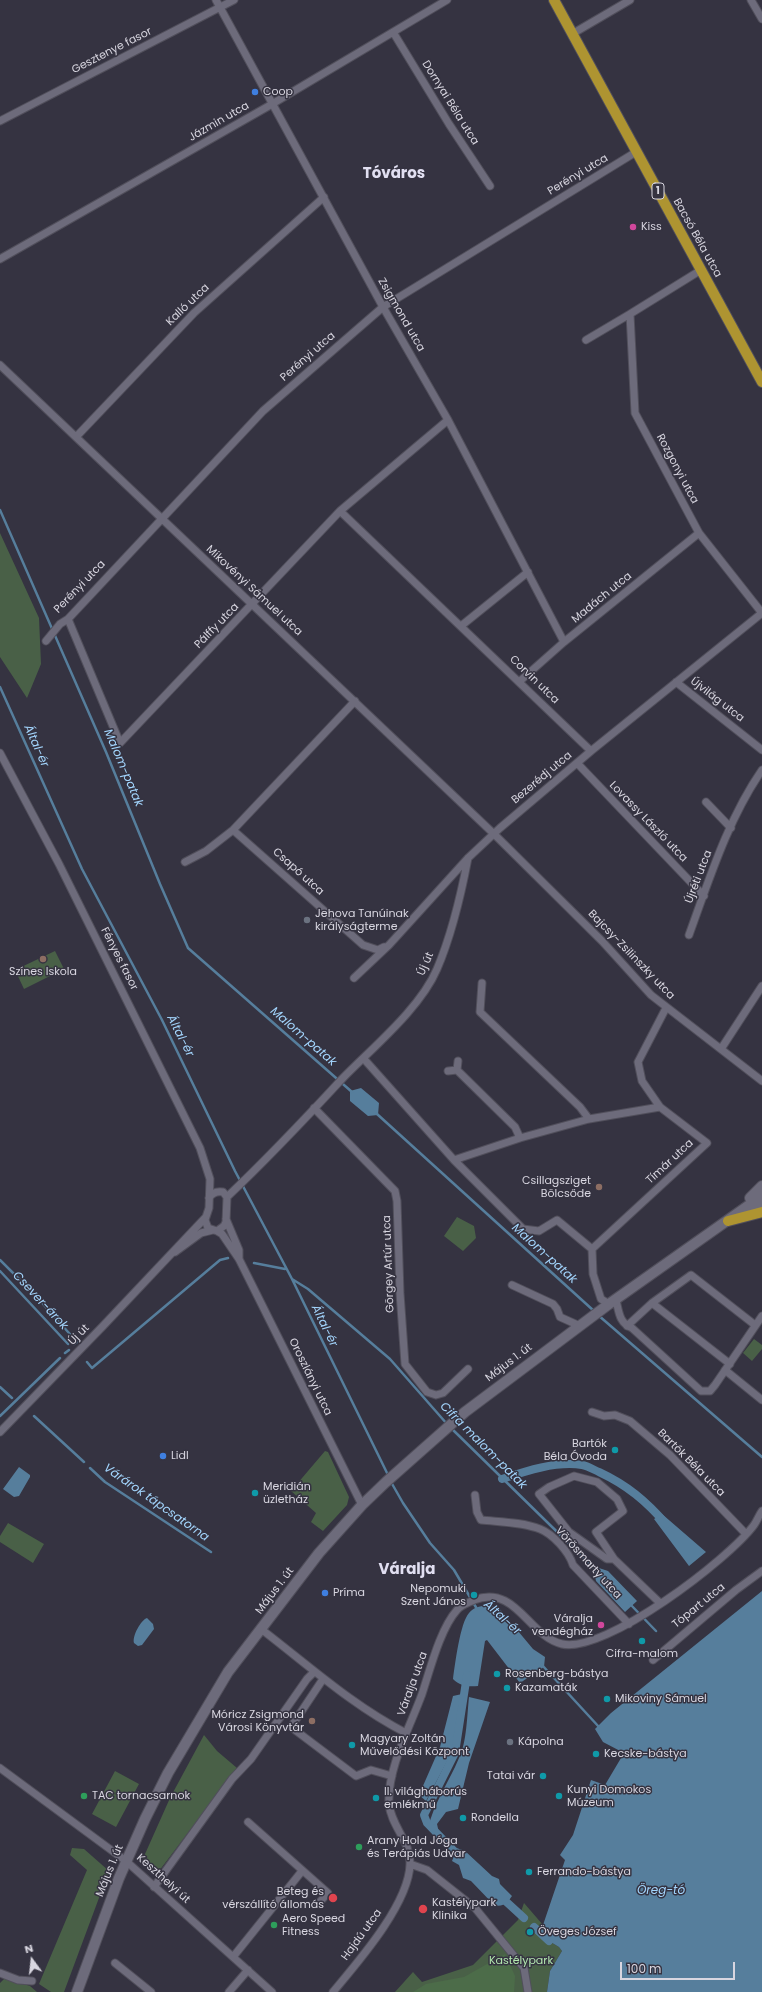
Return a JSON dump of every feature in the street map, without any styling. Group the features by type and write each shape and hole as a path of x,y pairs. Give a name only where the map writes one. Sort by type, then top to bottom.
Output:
{"main road":[{"name":"Bacsó Béla utca","path":"554,0 762,382"},
{"path":"728,1221 742,1204 762,1186"},
{"name":"Május 1. út","path":"77,1992 126,1861 168,1773 195,1725 228,1672 319,1553 362,1505 396,1472 455,1420 597,1313 762,1196"},
{"name":"Május 1. út","path":"728,1221 762,1205"},
{"path":"728,1221 762,1212"}],"street":[{"name":"Zsigmond utca","path":"216,0 383,306 448,420 564,642"},
{"name":"Gesztenye fasor","path":"0,121 234,0"},
{"name":"Jázmin utca","path":"0,259 273,104 447,0"},
{"path":"572,34 630,0"},
{"path":"751,0 762,19"},
{"name":"Dornyai Béla utca","path":"393,32 449,124 490,186"},
{"name":"Perényi utca","path":"46,641 60,624 68,619 160,518 263,411 383,306 636,152"},
{"name":"Kalló utca","path":"76,437 194,313 324,197"},
{"path":"586,340 701,270"},
{"name":"Rozgonyi utca","path":"630,314 635,413 699,533 762,613"},
{"name":"Mikovényi Sámuel utca","path":"0,365 494,834"},
{"name":"Pálffy utca","path":"68,619 120,743 340,511 448,420"},
{"name":"Corvin utca","path":"340,511 520,681 591,751"},
{"name":"Madách utca","path":"520,681 564,642 699,533"},
{"path":"461,626 528,572"},
{"name":"Bezerédj utca","path":"354,978 389,945 468,858 494,834 591,751 762,613"},
{"name":"Újvilág utca","path":"676,682 762,750"},
{"path":"186,862 206,851 234,830 355,701"},
{"name":"Fényes fasor","path":"0,753 59,864 188,1121 204,1158 210,1179 209,1208 205,1218"},
{"name":"Lovassy László utca","path":"577,763 704,896"},
{"name":"Újréti utca","path":"689,936 731,828 751,786 762,770"},
{"path":"706,802 731,828"},
{"name":"Csapó utca","path":"234,830 363,945 378,950 389,945"},
{"name":"Bajcsy-Zsilinszky utca","path":"494,834 666,1008 762,1081"},
{"name":"Új út","path":"227,1197 339,1082 364,1059 401,1019 428,986 437,969 460,899 468,858"},
{"path":"482,984 480,1012 580,1107 589,1119"},
{"path":"721,1049 762,986"},
{"name":"Tímár utca","path":"592,1249 707,1143 660,1107 642,1081 638,1062 666,1008"},
{"path":"364,1059 454,1160 523,1228 539,1231 557,1220 592,1249 593,1274 602,1300 613,1302 621,1320 627,1326 632,1328 702,1390 710,1391 762,1316"},
{"path":"457,1070 458,1061"},
{"path":"457,1070 515,1127 520,1138"},
{"path":"448,1071 457,1070"},
{"path":"454,1160 520,1138 589,1119 660,1107"},
{"name":"Görgey Artúr utca","path":"314,1108 395,1191 397,1201 400,1293 405,1364 427,1392 436,1395 444,1393 468,1369"},
{"name":"Fényes fasor","path":"210,1179 220,1192 223,1192 227,1197"},
{"path":"210,1198 213,1194 220,1192"},
{"path":"215,1230 224,1226 226,1219 227,1197"},
{"name":"Új út","path":"0,1432 173,1253 180,1242 205,1218"},
{"name":"Oroszlányi utca","path":"205,1218 206,1226 222,1234 239,1259 362,1505"},
{"name":"Oroszlányi utca","path":"226,1219 239,1250 239,1259"},
{"name":"Új út","path":"173,1253 184,1247 201,1233 215,1230"},
{"path":"627,1326 652,1303 691,1275 756,1325"},
{"path":"512,1285 553,1304 557,1308 560,1317 580,1326"},
{"path":"652,1303 730,1364"},
{"path":"726,1370 762,1400"},
{"name":"Bartók Béla utca","path":"592,1412 604,1416 615,1415 630,1421 670,1455 746,1534"},
{"path":"614,1558 607,1559 569,1532 540,1494 549,1487 574,1476 597,1482 617,1499 623,1511 596,1532 614,1558 660,1604"},
{"name":"Vörösmarty utca","path":"475,1495 481,1520 540,1529 548,1534 570,1557 573,1565 629,1624"},
{"path":"629,1624 692,1582 746,1534 762,1511"},
{"path":"754,1524 762,1521"},
{"name":"Tópart utca","path":"653,1660 733,1592 762,1571"},
{"name":"Váralja utca","path":"410,1864 409,1850 392,1820 389,1807 389,1792 392,1776 406,1733 413,1718 447,1624 457,1609 464,1604 478,1599 488,1598 503,1600 514,1606 551,1640 562,1644 580,1643 618,1630 629,1624"},
{"path":"261,1629 323,1680 390,1725 406,1733"},
{"path":"154,1887 232,1779 251,1759 314,1672"},
{"path":"323,1680 291,1727 356,1776 371,1770 392,1776"},
{"name":"Keszthelyi út","path":"0,1768 126,1861 272,1992"},
{"path":"248,1822 328,1893 318,1904"},
{"path":"410,1864 427,1870 475,1908 524,1968 524,1992"},
{"name":"Hajdú utca","path":"333,1992 388,1921 402,1893 410,1864"},
{"path":"233,1957 302,1871"},
{"path":"115,1963 150,1992"},
{"path":"229,1992 248,1970"},
{"path":"0,1973 18,1980 32,1981"},
{"path":"525,1981 528,1992"}],"green space":[{"path":"0,533 39,618 41,664 27,698 0,657"},
{"path":"55,951 64,969 24,989 15,970"},
{"path":"457,1217 474,1226 476,1238 463,1251 444,1236"},
{"path":"754,1339 762,1345 762,1349 752,1361 743,1353"},
{"path":"325,1451 328,1452 349,1497 347,1505 323,1531 311,1522 316,1513 291,1491"},
{"path":"8,1523 44,1544 33,1563 0,1542 0,1536"},
{"path":"204,1735 217,1751 237,1768 156,1875 141,1863 170,1798"},
{"path":"115,1771 139,1784 116,1827 92,1814"},
{"path":"72,1848 84,1849 109,1871 64,1992 51,1992 39,1984 87,1870 70,1855"},
{"name":"Kastélypark","path":"524,1903 543,1925 549,1941 559,1947 562,1951 550,1971 547,1992 395,1992 413,1972 422,1982 473,1965 518,1920"},
{"path":"505,1954 515,1976 514,1992 413,1992 426,1984 464,1977"},
{"path":"5,1978 30,1986 37,1992 0,1992 0,1983"}],"water":[{"path":"361,1088 379,1103 378,1115 368,1116 350,1101 350,1091"},
{"path":"19,1467 30,1475 30,1477 19,1496 14,1497 3,1489"},
{"path":"662,1514 706,1552 689,1566 654,1519"},
{"path":"593,1566 608,1571 637,1601 625,1612 596,1581"},
{"name":"Öreg-tó","path":"762,1591 762,1992 547,1992 550,1971 562,1951 559,1947 549,1941 543,1925 565,1860 560,1855 573,1835 591,1780 605,1785 624,1753 603,1742 595,1729 611,1713"},
{"path":"486,1605 498,1607 533,1649 545,1657 544,1667 520,1683 487,1640 485,1641 478,1686 464,1686 453,1679 458,1644 466,1618 473,1610"},
{"path":"147,1618 153,1624 154,1629 142,1645 138,1646 134,1643 134,1636 140,1625"},
{"path":"462,1694 456,1735 451,1754 426,1801 419,1795 440,1747 453,1696"},
{"path":"469,1697 490,1702 469,1763 458,1809 446,1812 437,1824 439,1833 443,1838 439,1841 428,1829 437,1802 462,1752"},
{"path":"451,1846 465,1851 492,1876 499,1879 500,1884 512,1896 505,1904 495,1906 471,1881 463,1878 459,1865 452,1861 454,1856 449,1848"}],"waterway":[{"name":"Malom-patak","path":"0,510 106,752 188,948 352,1092"},
{"name":"Által-ér","path":"0,687 82,869 162,1020 235,1171 292,1279 389,1477"},
{"name":"Malom-patak","path":"377,1114 594,1311"},
{"path":"87,1362 92,1368 220,1260 228,1258"},
{"path":"0,1260 35,1295 77,1342 74,1344"},
{"path":"254,1263 285,1269"},
{"name":"Csever-árok","path":"0,1271 68,1344"},
{"name":"Cifra malom-patak","path":"292,1279 308,1289 390,1359 447,1424"},
{"name":"Malom-patak","path":"598,1315 762,1457"},
{"path":"65,1353 69,1350"},
{"path":"0,1416 60,1358"},
{"name":"Várárok tápcsatorna","path":"0,1387 12,1398"},
{"name":"Várárok tápcsatorna","path":"34,1416 84,1462"},
{"name":"Cifra malom-patak","path":"451,1428 594,1568"},
{"path":"502,1479 531,1470 562,1464 584,1466 609,1477 636,1494 666,1524"},
{"name":"Várárok tápcsatorna","path":"90,1468 105,1482 211,1552"},
{"name":"Által-ér","path":"391,1482 403,1503 430,1543 454,1570 477,1609"},
{"name":"Cifra malom-patak","path":"630,1604 656,1631"},
{"name":"Által-ér","path":"542,1665 599,1727"},
{"path":"457,1854 427,1823 424,1815 455,1753 467,1675"},
{"path":"500,1896 524,1918"},
{"path":"534,1927 549,1941"}],"place":[{"name":"Coop","path":"255,92"},
{"name":"Kiss","path":"633,227"},
{"name":"Jehova Tanúinak királyságterme","path":"307,920"},
{"name":"Színes Iskola","path":"43,959"},
{"name":"Csillagsziget Bölcsőde","path":"599,1187"},
{"name":"Bartók Béla Óvoda","path":"615,1450"},
{"name":"Lidl","path":"163,1456"},
{"name":"Meridián üzletház","path":"255,1493"},
{"name":"Príma","path":"325,1593"},
{"name":"Nepomuki Szent János","path":"474,1595"},
{"name":"Váralja vendégház","path":"601,1625"},
{"name":"Cifra-malom","path":"642,1641"},
{"name":"Rosenberg-bástya","path":"497,1674"},
{"name":"Kazamaták","path":"507,1688"},
{"name":"Mikoviny Sámuel","path":"607,1699"},
{"name":"Móricz Zsigmond Városi Könyvtár","path":"312,1721"},
{"name":"Kápolna","path":"510,1742"},
{"name":"Magyary Zoltán Művelődési Központ","path":"352,1745"},
{"name":"Kecske-bástya","path":"596,1754"},
{"name":"Tatai vár","path":"543,1776"},
{"name":"TAC tornacsarnok","path":"84,1796"},
{"name":"Kunyi Domokos Múzeum","path":"559,1796"},
{"name":"II. világháborús emlékmű","path":"376,1798"},
{"name":"Rondella","path":"463,1818"},
{"name":"Arany Hold Jóga és Terápiás Udvar","path":"359,1847"},
{"name":"Ferrando-bástya","path":"529,1872"},
{"name":"Beteg és vérszállító állomás","path":"333,1898"},
{"name":"Kastélypark Klinika","path":"423,1909"},
{"name":"Aero Speed Fitness","path":"274,1925"},
{"name":"Öveges József","path":"530,1932"}],"district":[{"name":"Tóváros","path":"394,174"},
{"name":"Váralja","path":"407,1570"}]}
